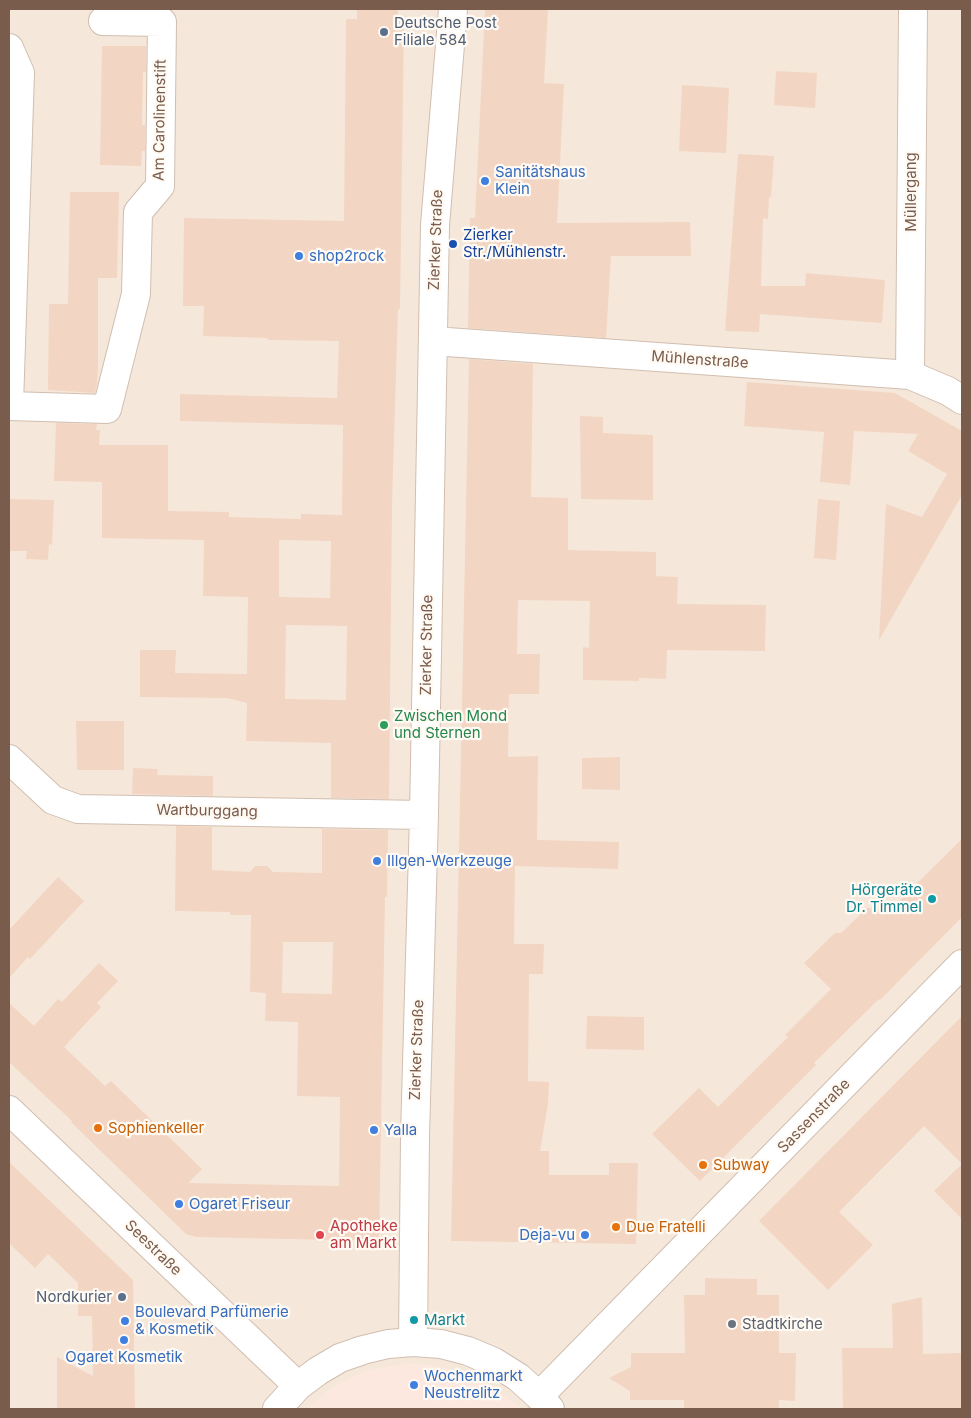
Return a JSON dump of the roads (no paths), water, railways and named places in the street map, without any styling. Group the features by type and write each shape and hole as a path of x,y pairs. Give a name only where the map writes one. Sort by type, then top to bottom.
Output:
{"street":[{"name":"Zierker Straße","path":"413,1342 414,1136 424,815 435,225 453,9"},
{"name":"Müllergang","path":"910,375 913,9"},
{"name":"Am Carolinenstift","path":"9,48 20,73 14,88 9,405 107,409 136,294 138,212 160,186 162,22 103,21"},
{"name":"Mühlenstraße","path":"432,341 910,375 948,391 962,400"},
{"name":"Wartburggang","path":"9,759 53,800 78,809 424,815"},
{"name":"Sassenstraße","path":"544,1402 962,964"},
{"name":"Seestraße","path":"9,1110 298,1386"},
{"path":"277,1409 298,1386 318,1371 348,1355 388,1344 413,1342 441,1344 468,1351 494,1362 518,1377 544,1402"}],"place":[{"name":"Deutsche Post Filiale 584","path":"384,32"},
{"name":"Sanitätshaus Klein","path":"485,181"},
{"name":"Zierker Str./Mühlenstr.","path":"453,244"},
{"name":"shop2rock","path":"299,256"},
{"name":"Zwischen Mond und Sternen","path":"384,725"},
{"name":"Illgen-Werkzeuge","path":"377,861"},
{"name":"Hörgeräte Dr. Timmel","path":"932,899"},
{"name":"Sophienkeller","path":"98,1128"},
{"name":"Yalla","path":"374,1130"},
{"name":"Subway","path":"703,1165"},
{"name":"Ogaret Friseur","path":"179,1204"},
{"name":"Due Fratelli","path":"616,1227"},
{"name":"Apotheke am Markt","path":"320,1235"},
{"name":"Deja-vu","path":"585,1235"},
{"name":"Nordkurier","path":"122,1297"},
{"name":"Markt","path":"414,1320"},
{"name":"Boulevard Parfümerie & Kosmetik","path":"125,1321"},
{"name":"Stadtkirche","path":"732,1324"},
{"name":"Ogaret Kosmetik","path":"124,1340"},
{"name":"Wochenmarkt Neustrelitz","path":"414,1385"}]}
